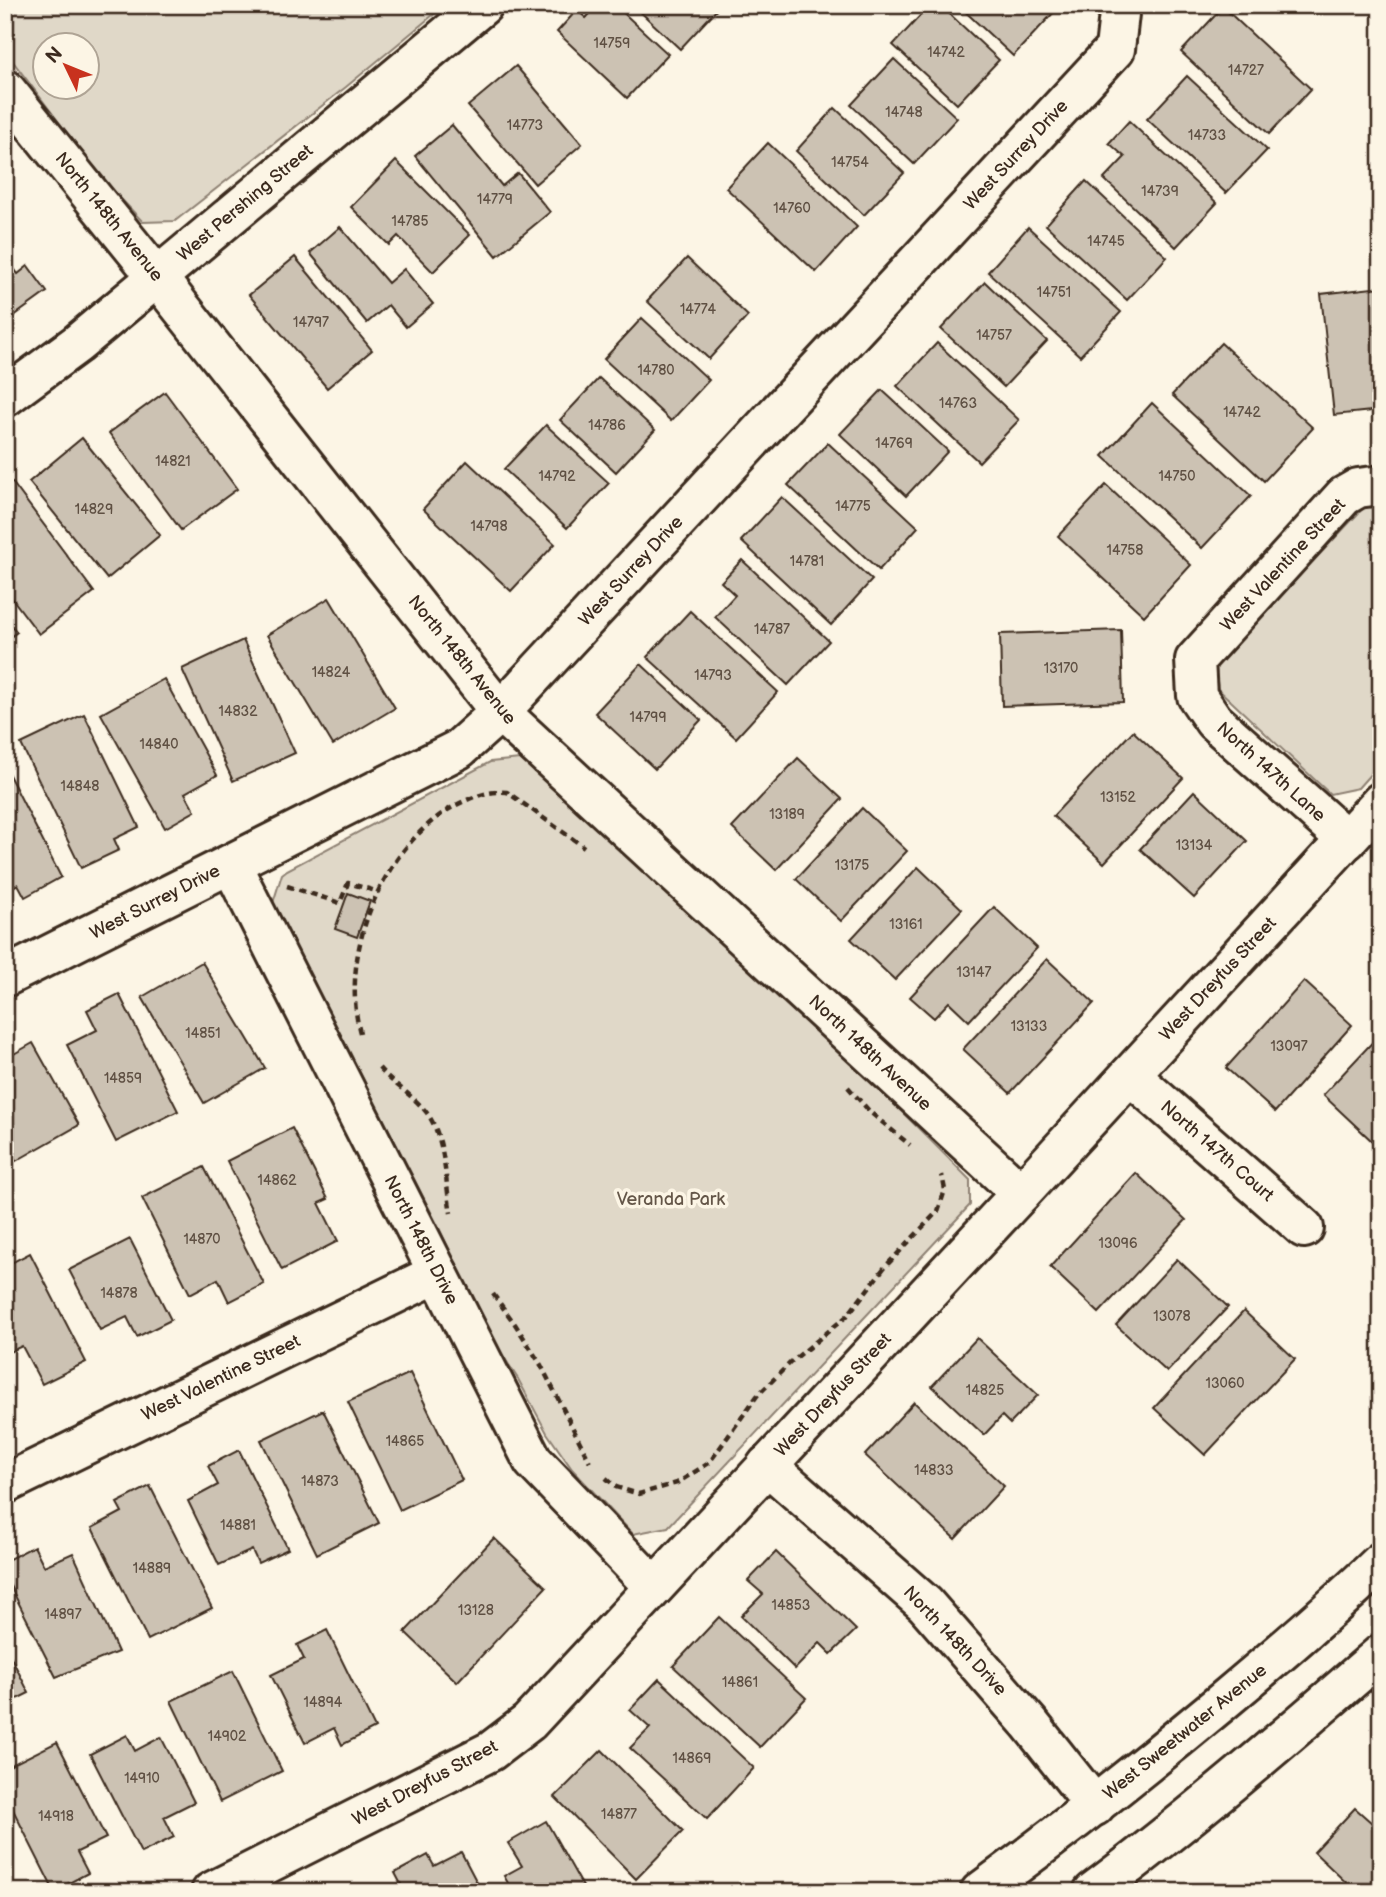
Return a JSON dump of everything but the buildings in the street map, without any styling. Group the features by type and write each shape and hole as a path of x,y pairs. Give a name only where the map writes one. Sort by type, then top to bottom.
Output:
{"street":[{"name":"West Pershing Street","path":"5,397 77,344 483,5"},
{"name":"West Surrey Drive","path":"5,977 459,749 500,712 1115,49 1120,5"},
{"name":"North 148th Avenue","path":"5,89 500,712 1021,1193"},
{"name":"West Valentine Street","path":"1195,660 1344,496 1357,488 1380,485"},
{"name":"North 147th Lane","path":"1195,660 1197,695 1214,721 1347,840"},
{"name":"West Dreyfus Street","path":"211,1892 491,1751 529,1722 1381,802"},
{"name":"North 148th Drive","path":"231,864 533,1461 653,1587"},
{"name":"North 147th Court","path":"1130,1075 1304,1228"},
{"name":"West Valentine Street","path":"5,1484 438,1273"},
{"name":"North 148th Drive","path":"766,1465 925,1604 1030,1724 1094,1806"},
{"name":"West Sweetwater Avenue","path":"980,1892 1094,1806 1327,1614 1381,1562"},
{"path":"1093,1892 1274,1748 1381,1654"}],"path":[{"path":"362,1038 355,1005 355,971 360,940 387,873 399,855 432,820 459,803 494,791 507,792 584,847"},
{"path":"287,886 340,902 348,883 379,892"},
{"path":"373,1061 425,1110 432,1121 439,1143 452,1215"},
{"path":"846,1085 871,1113 912,1147"},
{"path":"485,1284 541,1365 588,1460 597,1471 615,1487 639,1494 661,1489 709,1464 757,1396 791,1362 847,1316 884,1268 938,1210 944,1190 944,1177 936,1169"}],"green space":[{"path":"13,5 445,5 346,87 175,221 143,222 103,180 44,102 102,102 102,32 32,32 32,87 5,51 5,13"},
{"path":"1369,502 1381,502 1381,762 1358,788 1330,794 1218,689 1215,665"},
{"name":"Veranda Park","path":"520,759 749,965 970,1180 970,1205 668,1527 633,1534 572,1469 547,1433 518,1379 488,1332 438,1226 273,903 282,874 287,870 490,762"}]}
